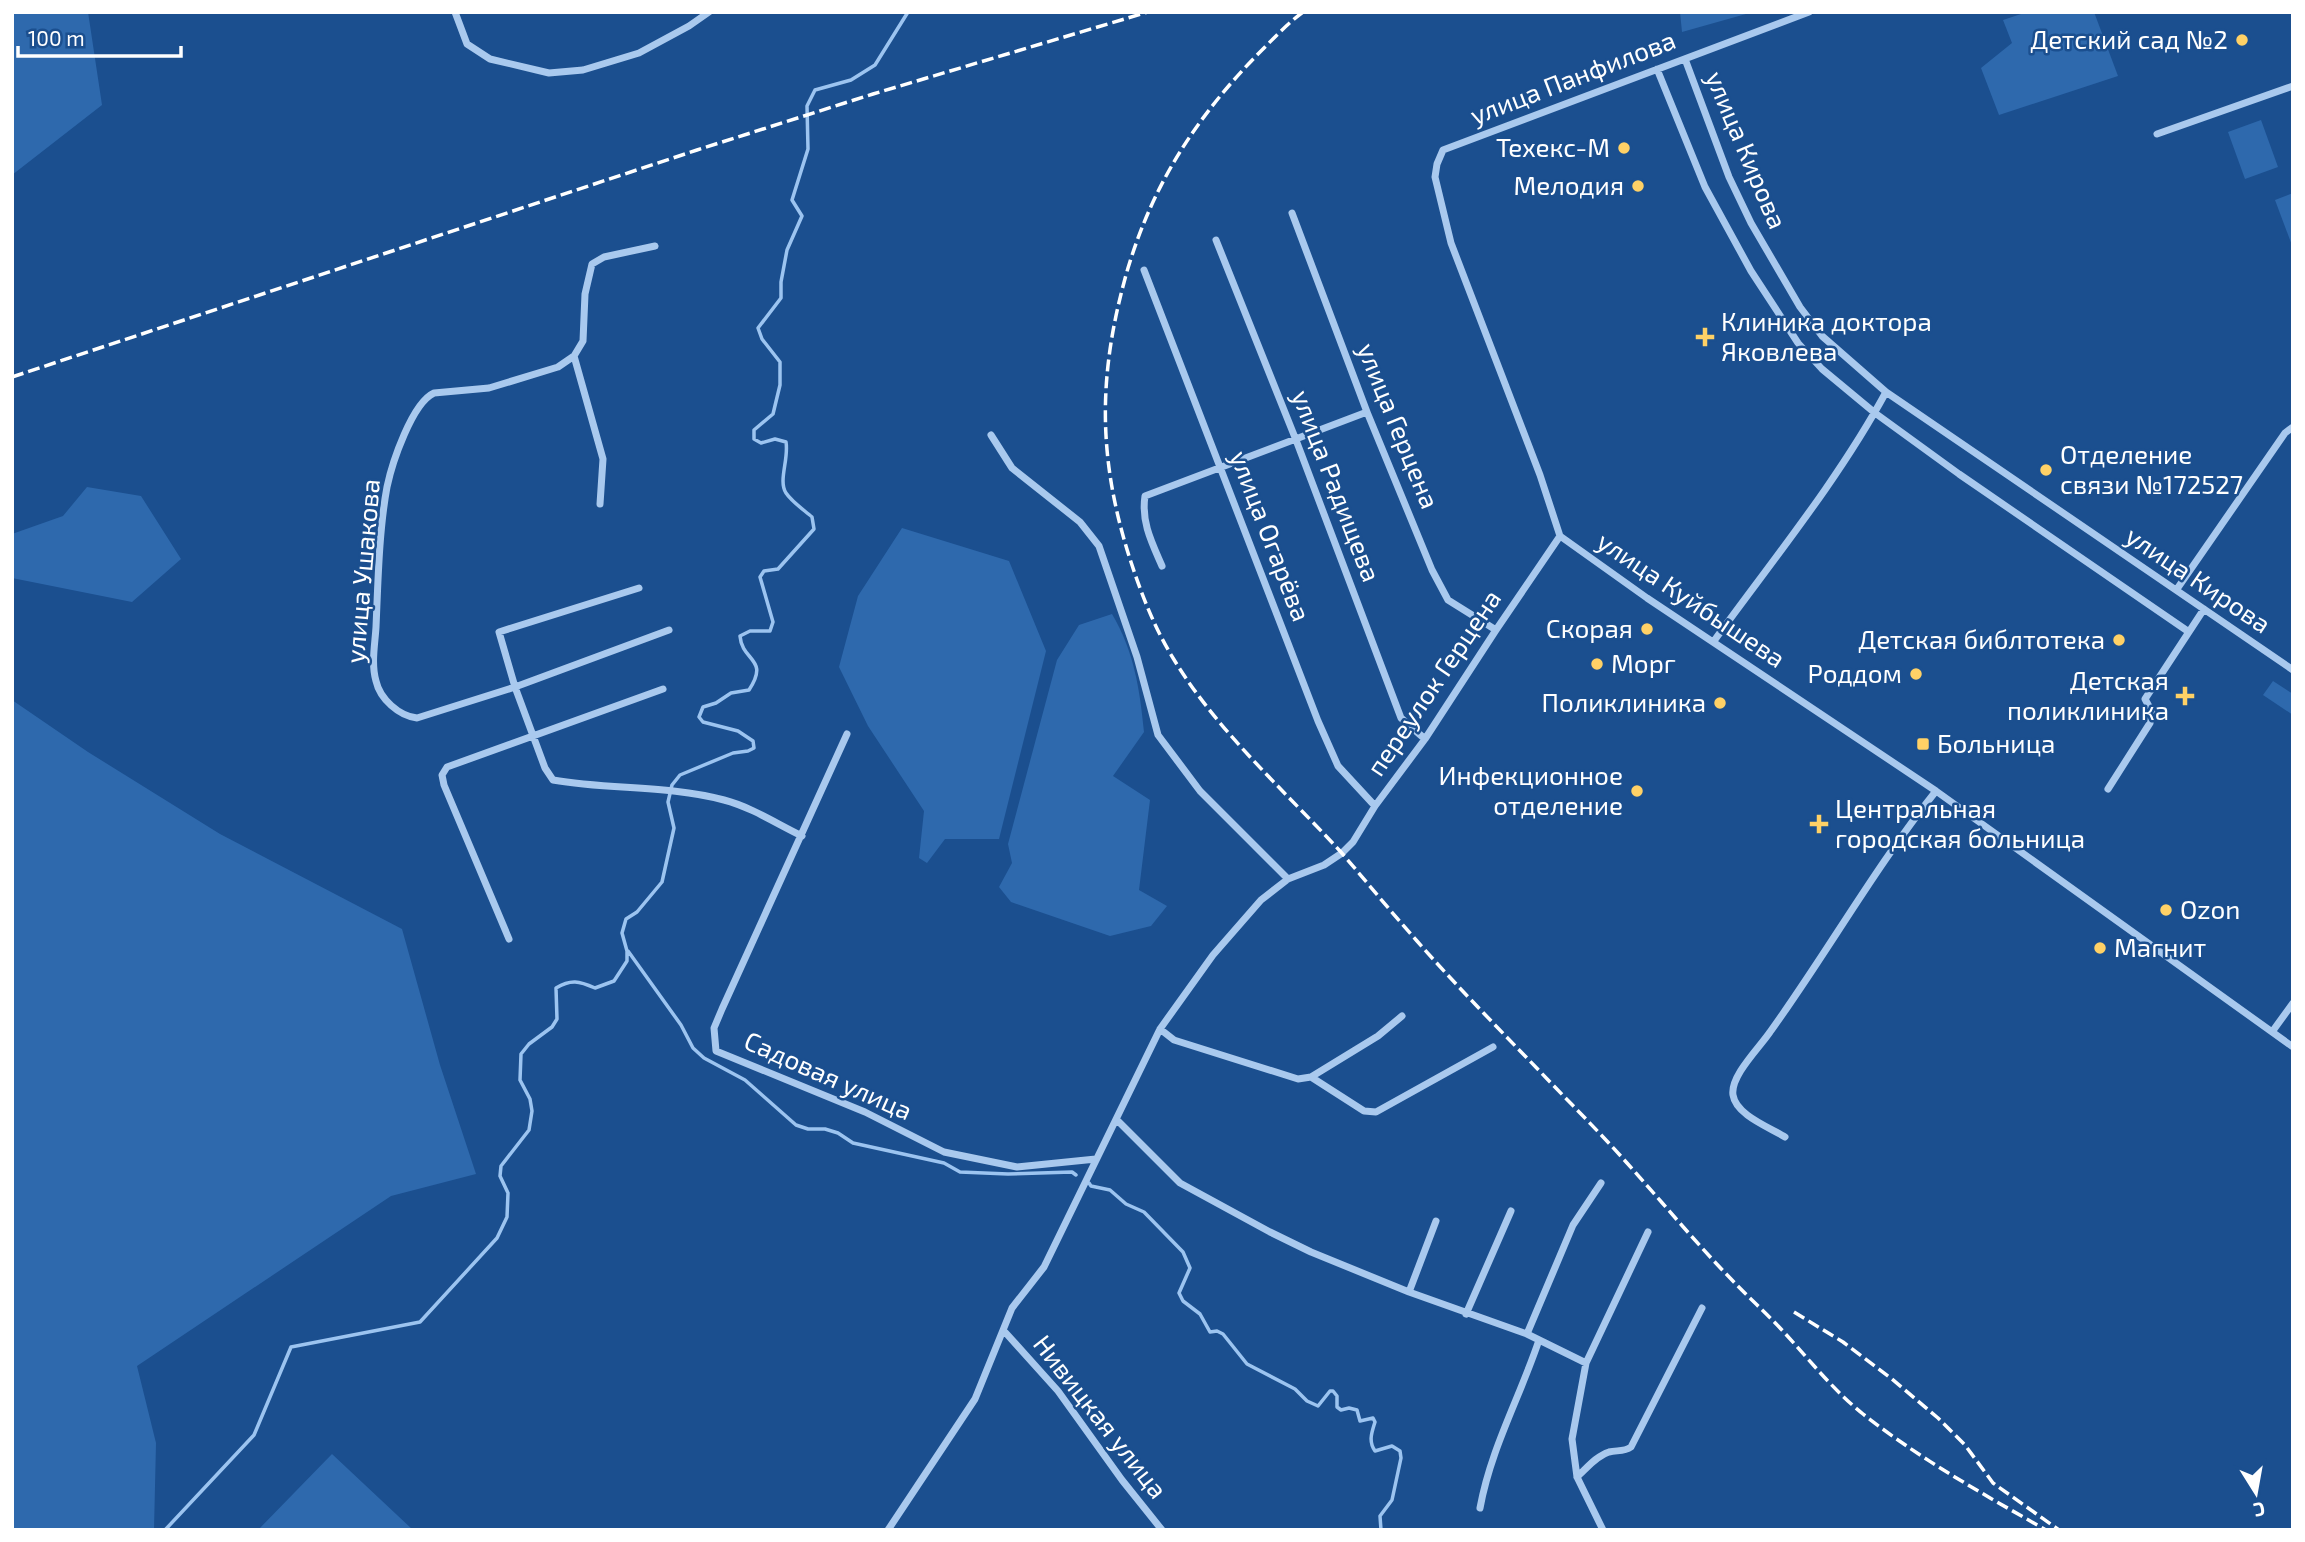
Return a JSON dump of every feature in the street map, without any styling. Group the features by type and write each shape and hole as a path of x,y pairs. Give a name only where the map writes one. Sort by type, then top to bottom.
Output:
{"street":[{"path":"455,12 467,44 490,59 549,73 583,70 639,52 689,26 709,12"},
{"name":"улица Панфилова","path":"1437,164 1443,150 1810,12"},
{"name":"улица Кирова","path":"1685,59 1729,177 1751,223 1800,307 1822,336 1886,392 2293,670"},
{"name":"улица Кирова","path":"1657,69 1704,187 1751,271 1798,343 1822,369 1959,474 2189,632"},
{"path":"2157,134 2293,86"},
{"name":"улица Куйбышева","path":"1437,164 1435,177 1451,243 1540,475 1560,536 1647,598 1936,791 2293,1047"},
{"name":"улица Герцена","path":"1292,213 1367,412 1432,570 1448,600 1496,630"},
{"name":"улица Радищева","path":"1216,240 1296,440 1401,718 1425,739"},
{"path":"600,504 603,459 574,356 583,341 585,294 592,264 604,257 654,246"},
{"name":"улица Огарёва","path":"1144,270 1318,721 1339,766 1375,806"},
{"name":"улица Ушакова","path":"515,687 417,718 406,717 391,706 376,683 374,666 378,585 387,488 394,462 412,418 426,396 489,388 558,367 574,356"},
{"path":"1714,641 1820,495 1886,392"},
{"path":"1162,566 1148,535 1143,510 1144,496 1367,412"},
{"path":"2176,589 2285,433 2293,427"},
{"path":"888,1530 975,1399 1013,1308 1044,1267 1160,1029 1213,955 1261,900 1289,879 1200,791 1158,734 1137,657 1099,546 1080,522 1012,468 991,435"},
{"name":"переулок Герцена","path":"1289,879 1324,865 1353,842 1560,536"},
{"path":"639,588 499,632 515,687 545,768 553,780 578,784 634,786 725,800 802,836"},
{"path":"2108,789 2150,723 2152,712 2145,699 2204,608"},
{"path":"515,687 669,630"},
{"path":"509,939 474,861 442,775 447,767 663,689"},
{"name":"Садовая улица","path":"847,734 714,1028 716,1051 865,1112 944,1152 1017,1167 1096,1158"},
{"path":"1785,1138 1740,1109 1733,1096 1734,1082 1911,822 1936,791"},
{"path":"2272,1032 2293,1003"},
{"path":"1160,1029 1174,1040 1256,1068 1298,1079 1311,1077 1378,1036 1402,1016"},
{"path":"1311,1077 1364,1111 1376,1112 1493,1047"},
{"path":"1117,1120 1180,1183 1311,1252 1466,1314 1527,1334 1586,1363"},
{"path":"1527,1334 1573,1225 1601,1183"},
{"path":"1466,1314 1511,1211"},
{"path":"1409,1292 1436,1221"},
{"path":"1603,1530 1577,1477 1572,1439 1586,1363 1647,1232"},
{"path":"1577,1477 1607,1452 1631,1447 1702,1308"},
{"name":"Нивицкая улица","path":"1004,1331 1058,1391 1122,1480 1163,1530"},
{"path":"1480,1508 1485,1479 1539,1340"}],"shaded area":[{"path":"12,12 88,12 102,105 12,175"},
{"path":"1680,12 1753,12 1682,32"},
{"path":"2027,12 2094,12 2118,76 1999,115 1981,68 2012,43 2003,20"},
{"path":"2261,120 2278,167 2245,179 2228,132"},
{"path":"2293,193 2293,248 2275,200"},
{"path":"87,487 141,496 181,559 132,602 12,578 12,534 63,516"},
{"path":"902,528 1009,561 1046,651 999,839 945,839 927,863 919,858 924,811 868,726 839,667 858,596"},
{"path":"1112,614 1126,642 1135,671 1144,732 1113,776 1150,800 1139,890 1167,906 1151,926 1110,936 1011,902 999,887 1012,863 1008,844 1057,660 1079,625"},
{"path":"2273,681 2293,694 2293,715 2263,695"},
{"path":"12,700 88,752 220,834 402,929 440,1065 476,1174 391,1196 137,1366 156,1443 154,1530 12,1530"},
{"path":"332,1454 413,1530 258,1530"}],"waterway":[{"path":"165,1530 254,1435 291,1347 420,1322 497,1238 507,1217 508,1193 500,1176 501,1166 529,1130 532,1111 530,1099 520,1080 521,1054 529,1044 552,1027 557,1019 556,988 575,982 595,988 614,981 627,961 622,933 626,919 637,912 662,882 674,828 668,802 672,785 680,775 733,753 754,748 753,741 738,731 703,722 699,717 703,707 716,703 731,693 749,690 757,672 740,636 750,631 770,631 773,622 760,577 764,571 778,569 814,529 812,517 791,500 784,488 786,442 775,439 761,443 754,439 754,430 773,414 780,385 780,362 762,339 758,328 781,298 787,250 802,216 792,200 808,149 807,106 815,90 851,80 875,65 908,12"},
{"path":"628,951 681,1025 693,1048 704,1058 745,1080 796,1125 808,1129 825,1129 838,1133 853,1143 944,1163 960,1172 1072,1172 1076,1175"},
{"path":"1089,1183 1091,1186 1110,1190 1126,1204 1144,1212 1183,1252 1190,1268 1179,1293 1183,1301 1200,1314 1210,1332 1223,1334 1247,1364 1295,1389 1307,1401 1318,1406 1330,1391 1333,1391 1337,1396 1337,1407 1341,1410 1357,1410 1360,1421 1373,1418 1375,1422 1371,1440 1375,1451 1392,1446 1400,1451 1401,1458 1392,1500 1380,1516 1381,1530"}],"railway":[{"path":"12,377 697,150 1148,12"},
{"path":"1303,12 1237,76 1180,152 1151,207 1128,268 1118,306 1107,379 1107,449 1119,521 1143,597 1160,634 1190,685 1230,735 1340,851 1450,977 1609,1143 1820,1373 1863,1414 1929,1461 2046,1530"},
{"path":"1794,1312 1843,1342 1892,1379 1965,1445 1993,1483 2059,1530"}],"place":[{"name":"Детский сад №2","path":"2242,40"},
{"name":"Техекс-М","path":"1624,148"},
{"name":"Мелодия","path":"1638,186"},
{"name":"Клиника доктора Яковлева","path":"1705,337"},
{"name":"Отделение связи №172527","path":"2046,470"},
{"name":"Скорая","path":"1647,629"},
{"name":"Детская библтотека","path":"2119,640"},
{"name":"Морг","path":"1597,664"},
{"name":"Роддом","path":"1916,674"},
{"name":"Детская поликлиника","path":"2185,696"},
{"name":"Поликлиника","path":"1720,703"},
{"name":"Больница","path":"1923,744"},
{"name":"Инфекционное отделение","path":"1637,791"},
{"name":"Центральная городская больница","path":"1819,824"},
{"name":"Ozon","path":"2166,910"},
{"name":"Магнит","path":"2100,948"}]}
